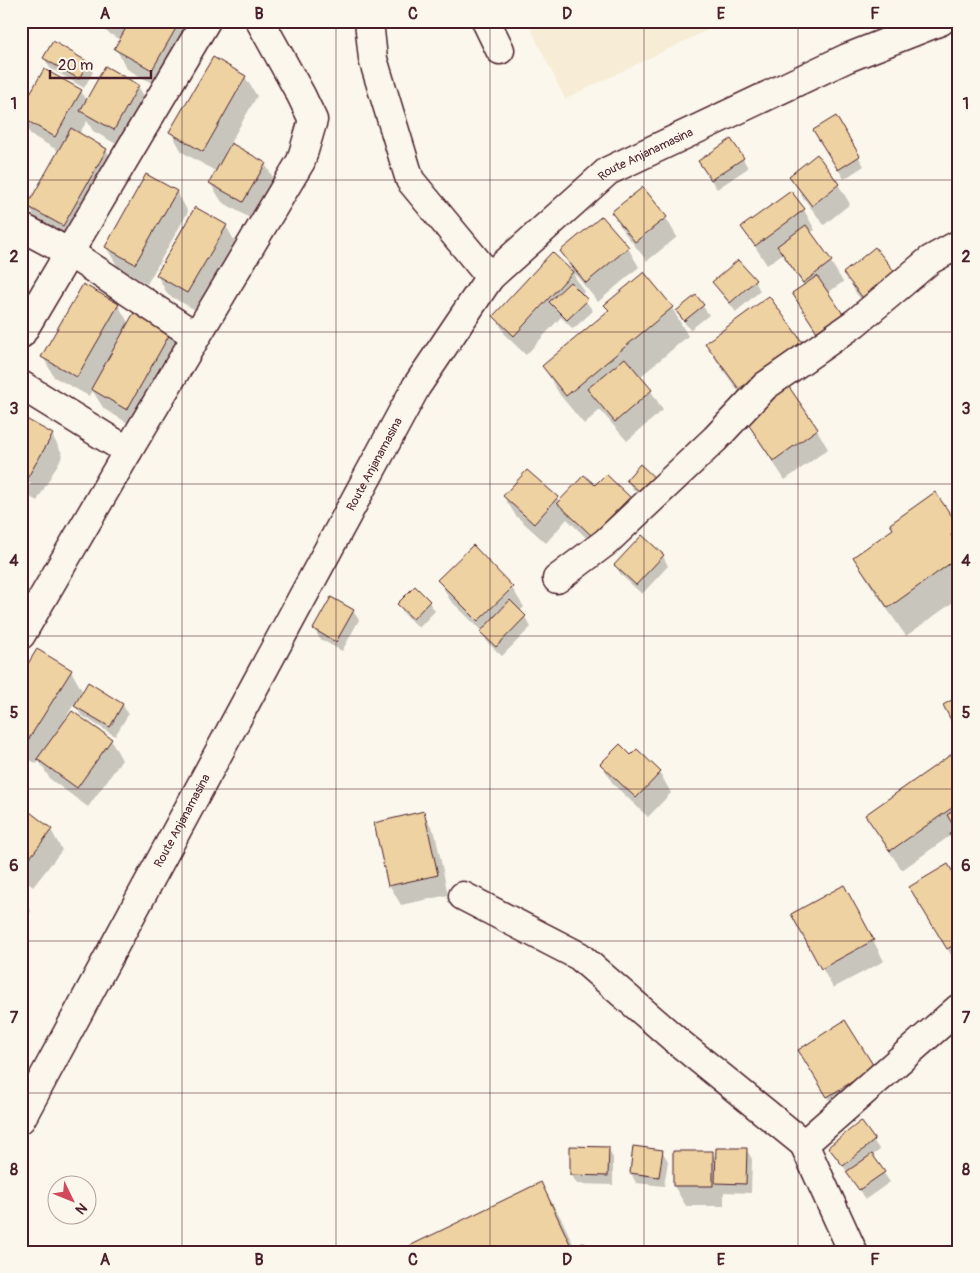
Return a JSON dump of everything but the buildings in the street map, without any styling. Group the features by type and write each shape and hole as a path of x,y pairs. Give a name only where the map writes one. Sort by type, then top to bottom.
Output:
{"street":[{"path":"21,334 206,21"},
{"path":"21,635 301,161 313,120 301,94 260,21"},
{"path":"369,21 373,59 410,180 490,278"},
{"path":"486,21 500,50"},
{"name":"Route Anjanamasina","path":"22,1113 416,387 490,278 608,170 847,58 941,21"},
{"path":"21,227 70,253 196,336"},
{"path":"557,579 606,542 715,439 765,386 855,323 930,260 959,244"},
{"path":"21,384 128,451"},
{"path":"463,896 579,956 677,1041 804,1144 853,1252"},
{"path":"804,1144 959,1008"}],"shaded area":[{"path":"527,21 726,21 565,99"}]}
